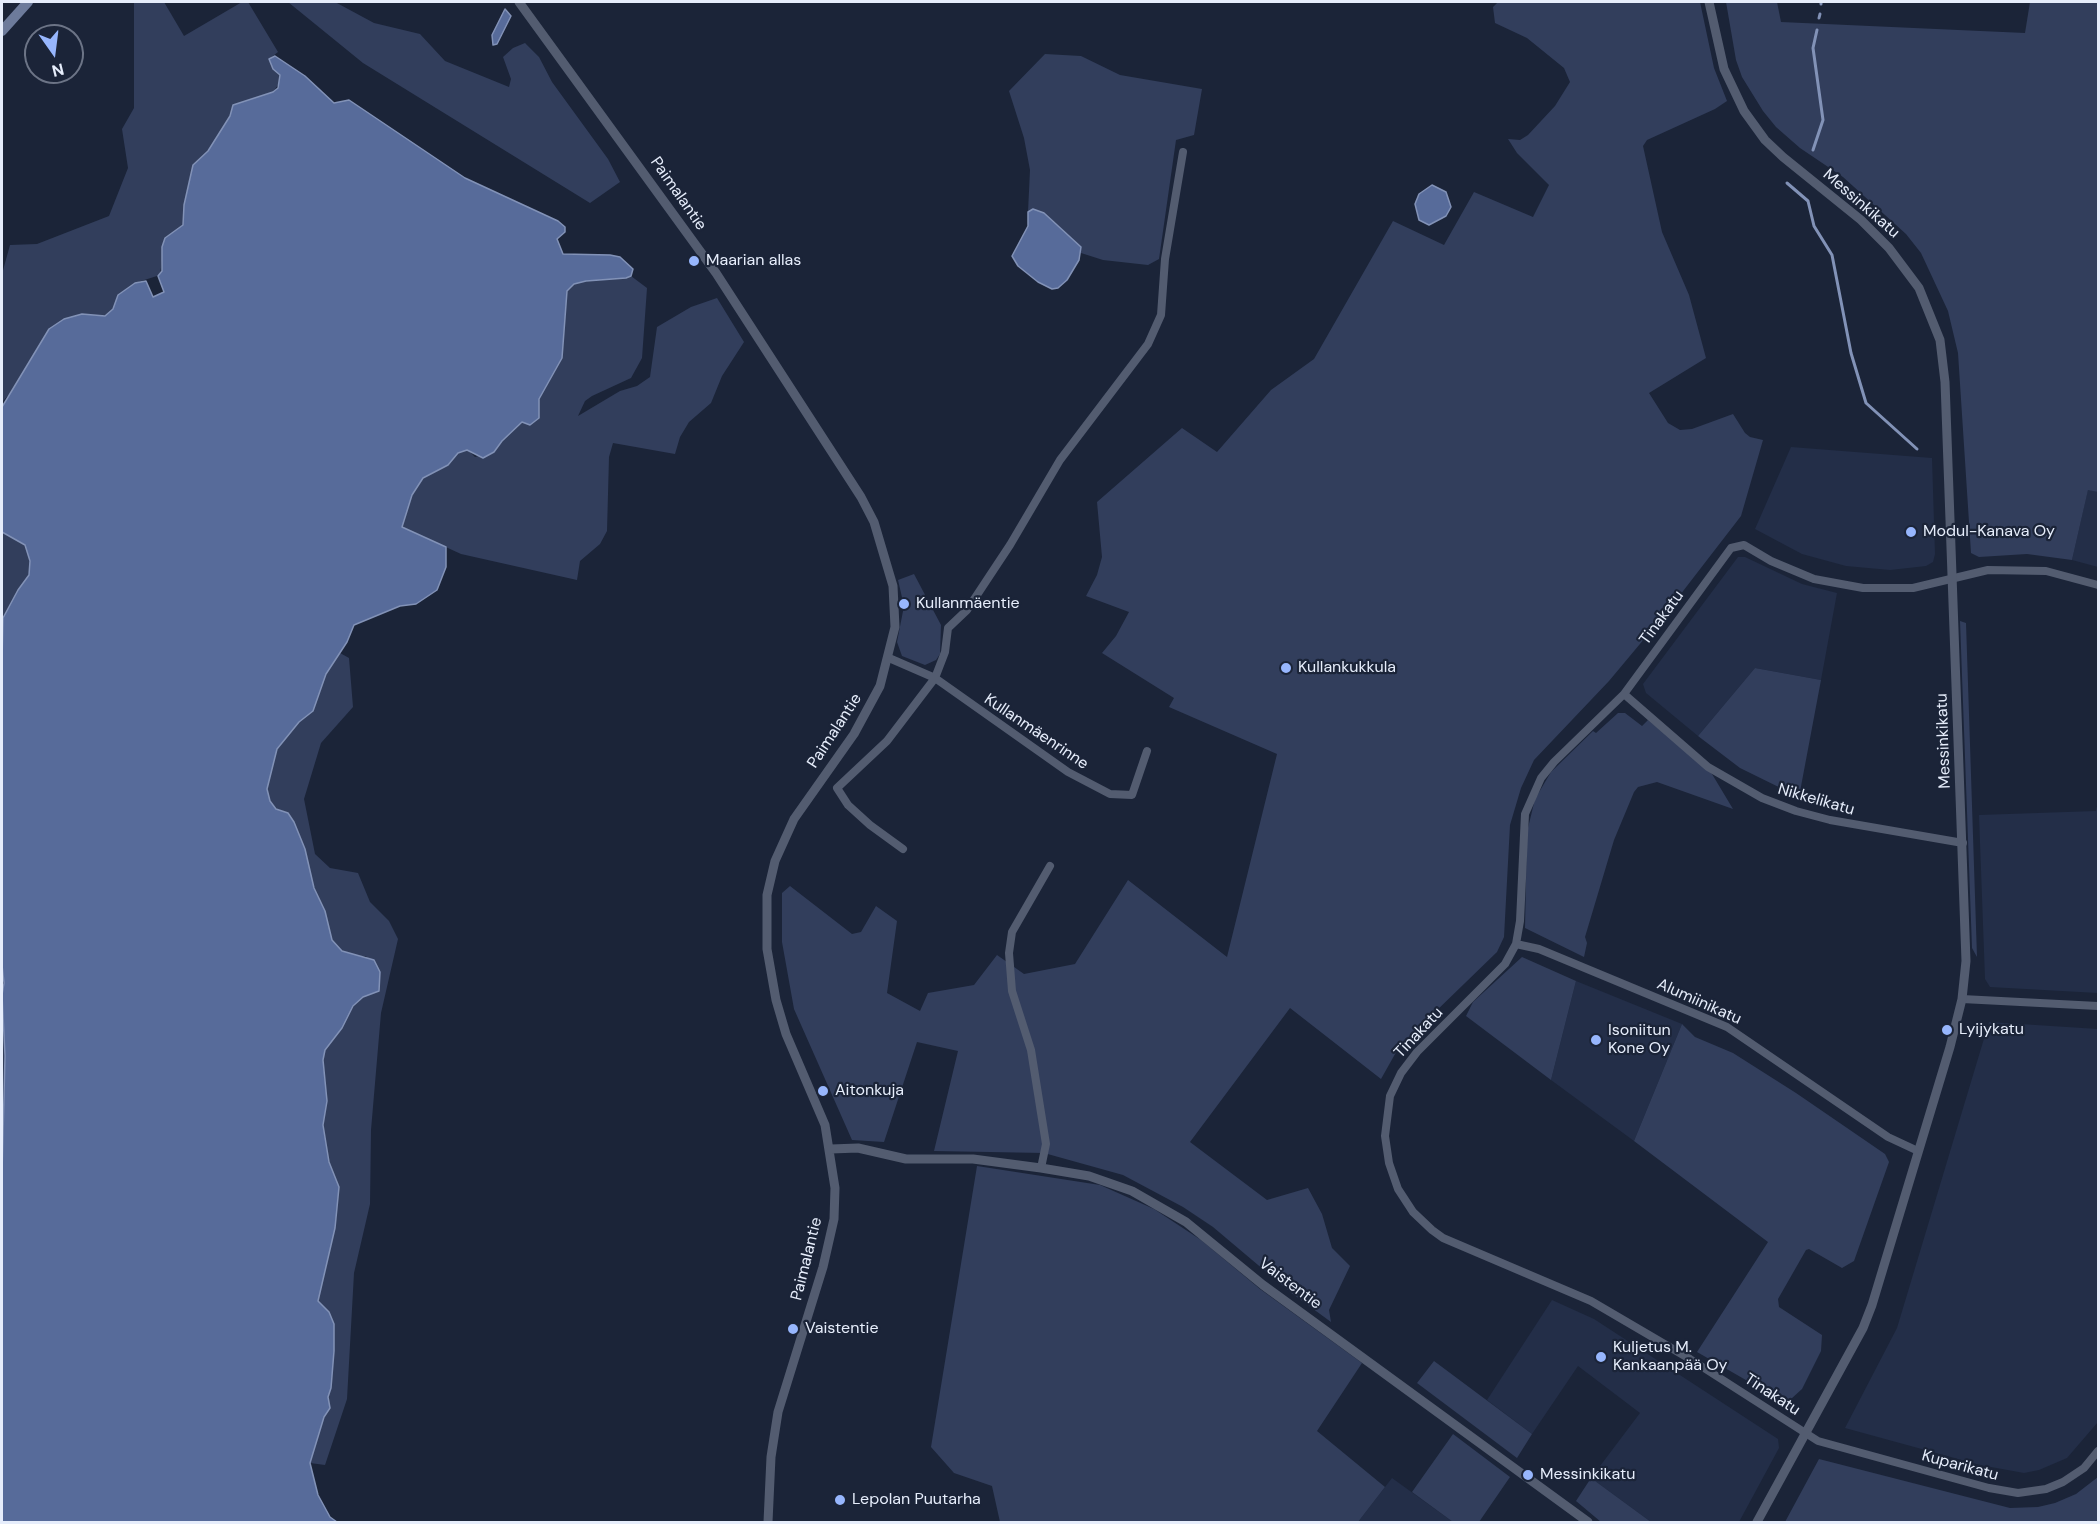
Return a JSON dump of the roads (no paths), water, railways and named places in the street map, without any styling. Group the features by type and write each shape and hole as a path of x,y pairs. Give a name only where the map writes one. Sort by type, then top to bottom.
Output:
{"main road":[{"path":"2,31 28,2"}],"street":[{"name":"Paimalantie","path":"519,2 716,273 861,497 874,522 893,586 895,627 889,658 871,706 787,832 775,861 767,895 767,949 776,1000 786,1034 817,1102 831,1149 834,1172 834,1219 823,1267 778,1412 771,1457 768,1522"},
{"name":"Messinkikatu","path":"1709,2 1727,79 1750,120 1783,157 1881,239 1911,275 1933,319 1944,362 1963,843 1966,965 1962,999 1872,1305 1757,1522"},
{"path":"903,849 856,812 837,788 887,741 935,678 945,652 948,628 967,610 1011,545 1060,460 1148,345 1161,315 1165,259 1183,152"},
{"name":"Tinakatu","path":"1806,1433 1690,1359 1591,1301 1443,1238 1422,1222 1398,1189 1389,1163 1385,1136 1388,1109 1395,1084 1417,1052 1505,964 1516,944 1520,921 1522,834 1532,796 1554,762 1624,694 1725,554 1736,545 1751,549 1792,571 1838,585 1896,589 1953,578"},
{"path":"1953,578 1988,570 2046,571 2098,585"},
{"name":"Kullanmäenrinne","path":"889,658 935,678 1068,772 1110,794 1132,795 1147,752"},
{"name":"Nikkelikatu","path":"1624,694 1708,766 1748,791 1781,806 1830,820 1963,843"},
{"path":"1041,1168 1046,1144 1031,1050 1012,991 1009,953 1012,932 1050,866"},
{"name":"Alumiinikatu","path":"1516,944 1539,949 1727,1027 1888,1137 1918,1151"},
{"path":"1962,999 2098,1006"},
{"name":"Vaistentie","path":"831,1149 858,1148 906,1159 973,1159 1041,1168 1089,1176 1132,1191 1161,1206 1224,1251 1263,1285 1588,1522"},
{"name":"Kuparikatu","path":"1806,1433 1818,1441 1989,1488 2018,1493 2046,1489 2063,1482 2084,1468 2098,1451"}],"waterway":[{"path":"1819,18 1820,14"},
{"path":"1813,150 1823,120 1813,48 1817,30"},
{"path":"1787,183 1808,201 1814,226 1832,255 1851,353 1866,403 1917,449"}],"place":[{"name":"Maarian allas","path":"694,261"},
{"name":"Modul-Kanava Oy","path":"1911,532"},
{"name":"Kullanmäentie","path":"904,604"},
{"name":"Kullankukkula","path":"1286,668"},
{"name":"Lyijykatu","path":"1947,1030"},
{"name":"Isoniitun Kone Oy","path":"1596,1040"},
{"name":"Aitonkuja","path":"823,1091"},
{"name":"Vaistentie","path":"793,1329"},
{"name":"Kuljetus M. Kankaanpää Oy","path":"1601,1357"},
{"name":"Messinkikatu","path":"1528,1475"},
{"name":"Lepolan Puutarha","path":"840,1500"}]}
